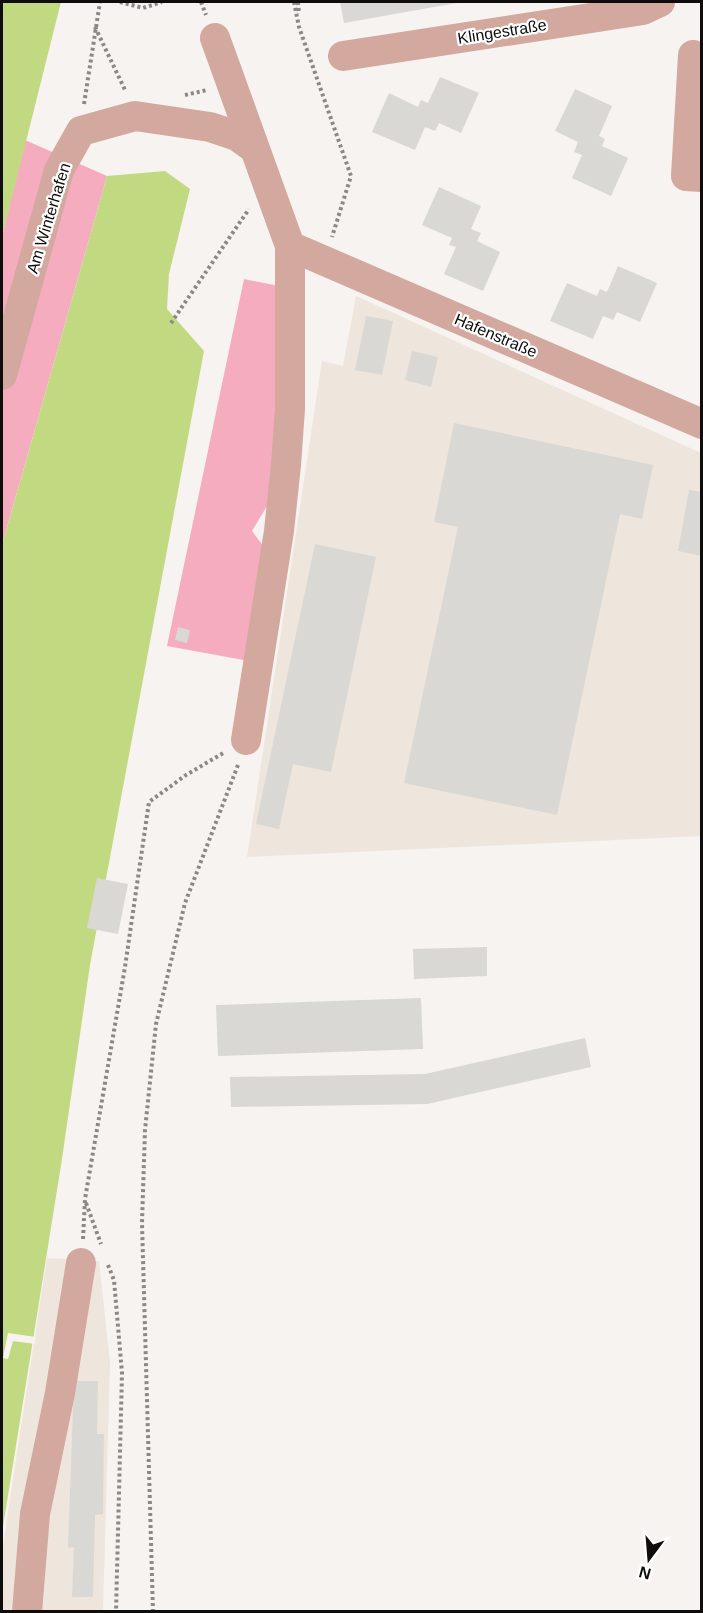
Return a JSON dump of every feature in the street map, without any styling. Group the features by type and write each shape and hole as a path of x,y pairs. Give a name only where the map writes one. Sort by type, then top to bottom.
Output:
{"street":[{"name":"Klingestraße","path":"343,56 642,9 660,2"},
{"path":"215,38 290,246 290,409 286,465 279,531 246,740"},
{"path":"693,55 686,176 702,177"},
{"path":"81,132 135,116 210,127 237,136 255,148"},
{"name":"Am Winterhafen","path":"2,375 59,170 81,132"},
{"name":"Hafenstraße","path":"290,246 702,423"},
{"path":"27,1611 35,1514 60,1393 97,1257"}],"path":[{"path":"81,132 100,2"},
{"path":"120,2 143,8 162,2"},
{"path":"296,2 299,27 351,176 350,186 322,260"},
{"path":"95,27 117,77 126,92 134,97"},
{"path":"173,98 231,84"},
{"path":"171,322 267,182"},
{"path":"116,1611 122,1373 114,1280 97,1257 85,1199 125,967 149,802 186,775 246,740"},
{"path":"153,1611 142,1223 146,1119 156,1024 185,903 246,740"},
{"path":"85,1199 97,1257"}],"shaded area":[{"path":"2,2 61,2 2,237"},
{"path":"25,140 107,176 2,545 2,237"},
{"path":"165,171 190,189 169,274 167,309 204,351 90,965 62,1159 2,1533 2,545 107,176"},
{"path":"244,279 279,286 274,468 267,506 252,531 270,555 249,661 167,646"},
{"path":"356,296 701,453 701,836 247,857 322,361 343,366"},
{"path":"47,1258 99,1261 110,1362 103,1611 2,1612 2,1551"}],"pier":[{"path":"8,1333 36,1337 35,1344 13,1341 8,1359 3,1358"}],"building":[{"path":"340,2 457,2 457,3 344,23"},
{"path":"440,77 479,93 461,133 439,123 435,131 425,127 415,150 372,132 389,93 418,107 421,100 428,103"},
{"path":"575,89 612,106 599,136 605,139 602,146 628,158 611,196 572,178 582,155 574,152 578,142 555,131"},
{"path":"439,187 481,206 471,229 481,233 477,241 500,252 483,291 444,274 456,247 449,245 452,238 422,225"},
{"path":"618,266 657,283 640,322 617,312 613,320 603,316 593,339 550,321 567,283 597,296 600,289 607,292"},
{"path":"366,316 393,321 382,375 355,370"},
{"path":"412,351 438,357 431,387 405,380"},
{"path":"454,423 653,465 642,519 620,514 557,815 404,783 458,527 434,522"},
{"path":"689,490 702,492 702,556 678,551"},
{"path":"315,544 376,557 331,772 293,764 279,829 256,824"},
{"path":"178,627 190,630 187,643 175,640"},
{"path":"97,878 128,884 118,934 87,928"},
{"path":"487,947 487,976 414,979 413,949"},
{"path":"421,998 423,1049 218,1056 216,1005"},
{"path":"585,1038 591,1067 427,1104 231,1107 230,1077 425,1074"},
{"path":"74,1381 98,1381 97,1434 104,1434 103,1514 95,1515 93,1597 72,1597 74,1547 68,1548"}]}
